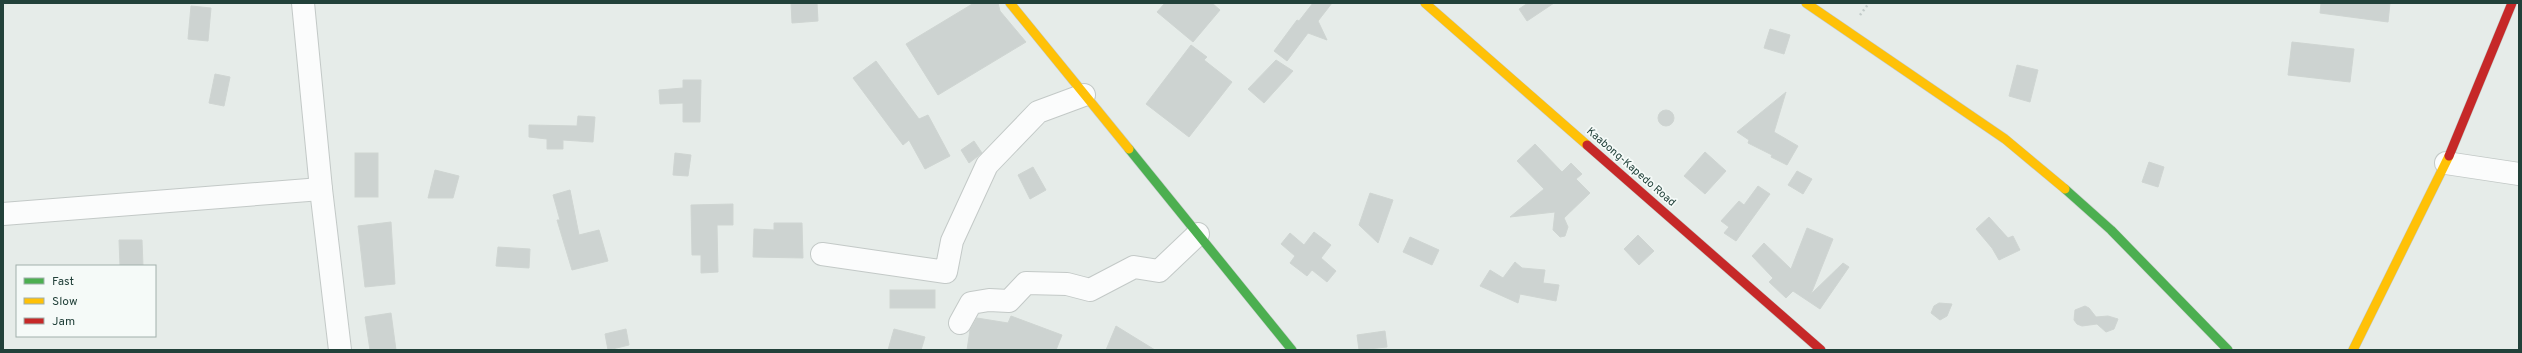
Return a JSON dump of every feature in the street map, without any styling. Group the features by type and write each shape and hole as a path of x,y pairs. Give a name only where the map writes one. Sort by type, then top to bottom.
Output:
{"street":[{"path":"303,3 321,189 340,350"},
{"path":"1010,3 1292,350"},
{"name":"Kaabong-Kapedo Road","path":"1425,3 1821,350"},
{"path":"1806,3 2005,139 2042,169 2111,230 2208,327 2228,350"},
{"path":"2353,350 2446,163 2512,3"},
{"path":"822,254 946,272 952,241 987,164 1038,112 1084,95"},
{"path":"2446,163 2519,174"},
{"path":"3,214 321,189"},
{"path":"960,323 971,303 989,300 1009,300 1026,283 1067,284 1090,290 1134,267 1159,270 1198,234"}],"building":[{"path":"791,3 817,3 818,21 792,23"},
{"path":"974,3 998,3 1000,11 1026,42 938,95 906,44"},
{"path":"1165,3 1212,3 1220,10 1193,42 1157,12"},
{"path":"1313,3 1332,3 1318,21 1327,40 1308,33 1287,61 1274,51 1297,20 1299,21"},
{"path":"1528,3 1554,3 1527,21 1519,9"},
{"path":"2321,3 2390,3 2388,22 2320,13"},
{"path":"191,6 211,8 208,41 188,39"},
{"path":"1770,29 1790,35 1784,54 1764,48"},
{"path":"2292,42 2354,49 2350,82 2288,75"},
{"path":"1191,45 1207,57 1204,60 1232,82 1189,137 1146,104"},
{"path":"1276,60 1293,71 1264,103 1248,89"},
{"path":"876,61 919,119 928,115 950,156 925,169 909,140 903,145 853,78"},
{"path":"2017,65 2038,70 2030,102 2009,96"},
{"path":"215,74 230,77 224,106 209,103"},
{"path":"683,80 701,80 700,122 683,122 683,103 660,104 659,90 683,88"},
{"path":"1786,92 1774,132 1798,146 1787,165 1771,157 1772,155 1748,143 1749,140 1737,132"},
{"path":"1666,110 1672,112 1674,118 1672,124 1666,126 1660,124 1658,118 1660,112"},
{"path":"578,116 595,117 593,142 563,140 563,149 547,149 547,139 529,137 529,125 577,126"},
{"path":"974,141 982,153 969,163 961,150"},
{"path":"1535,144 1562,172 1571,163 1582,174 1576,179 1590,193 1564,218 1568,227 1565,236 1560,237 1553,230 1555,212 1510,217 1544,189 1517,161"},
{"path":"1705,152 1726,171 1705,194 1684,176"},
{"path":"355,153 378,153 378,197 355,197"},
{"path":"675,153 691,155 688,176 673,175"},
{"path":"2149,162 2164,167 2158,187 2142,182"},
{"path":"1033,167 1046,190 1030,199 1018,175"},
{"path":"435,170 459,176 453,198 428,198"},
{"path":"1797,171 1812,179 1803,194 1788,185"},
{"path":"1758,186 1770,194 1736,241 1724,233 1729,227 1721,221 1739,201 1744,205"},
{"path":"570,190 579,235 599,230 608,261 572,270 557,220 560,220 553,195"},
{"path":"1370,193 1393,200 1378,243 1359,225"},
{"path":"733,204 733,225 717,225 718,272 701,273 701,255 692,255 691,205"},
{"path":"1989,217 2008,238 2013,236 2020,250 1999,260 1992,248 1976,229"},
{"path":"391,222 395,284 365,287 358,226"},
{"path":"774,223 802,223 803,258 753,257 754,229 774,230"},
{"path":"1807,228 1833,239 1811,294 1843,263 1849,267 1820,309 1793,291 1786,298 1769,282 1773,278 1752,256 1764,243 1791,269"},
{"path":"1314,232 1331,245 1321,258 1336,271 1327,282 1312,270 1307,276 1290,263 1295,256 1281,244 1290,233 1304,245"},
{"path":"1638,235 1654,251 1639,265 1624,249"},
{"path":"1410,237 1439,250 1432,265 1403,252"},
{"path":"119,240 142,240 143,265 120,265"},
{"path":"498,247 530,249 529,268 496,266"},
{"path":"1515,262 1522,268 1545,270 1543,283 1559,285 1556,301 1520,294 1518,303 1480,286 1490,270 1503,278"},
{"path":"890,290 935,290 935,308 890,308"},
{"path":"1939,303 1952,304 1947,316 1940,320 1931,313 1934,306"},
{"path":"2085,306 2089,308 2096,317 2108,316 2118,319 2114,329 2106,332 2097,324 2082,326 2077,324 2074,320 2075,310"},
{"path":"391,313 396,350 370,350 365,317"},
{"path":"1011,316 1062,335 1056,350 967,350 970,330 977,318 1008,323"},
{"path":"1116,326 1155,350 1106,350"},
{"path":"626,329 629,345 608,350 605,334"},
{"path":"894,329 925,337 921,350 888,350"},
{"path":"1385,331 1387,347 1359,350 1357,335"}],"traffic: fast":[{"path":"1129,149 1292,350"},
{"path":"2065,189 2111,230 2228,350"}],"traffic: slow":[{"path":"1010,3 1129,149"},
{"path":"1425,3 1587,145"},
{"path":"1806,3 2005,139 2065,189"},
{"path":"2353,350 2449,156"}],"traffic: jam":[{"path":"2449,156 2512,3"},
{"path":"1587,145 1821,350"}]}
